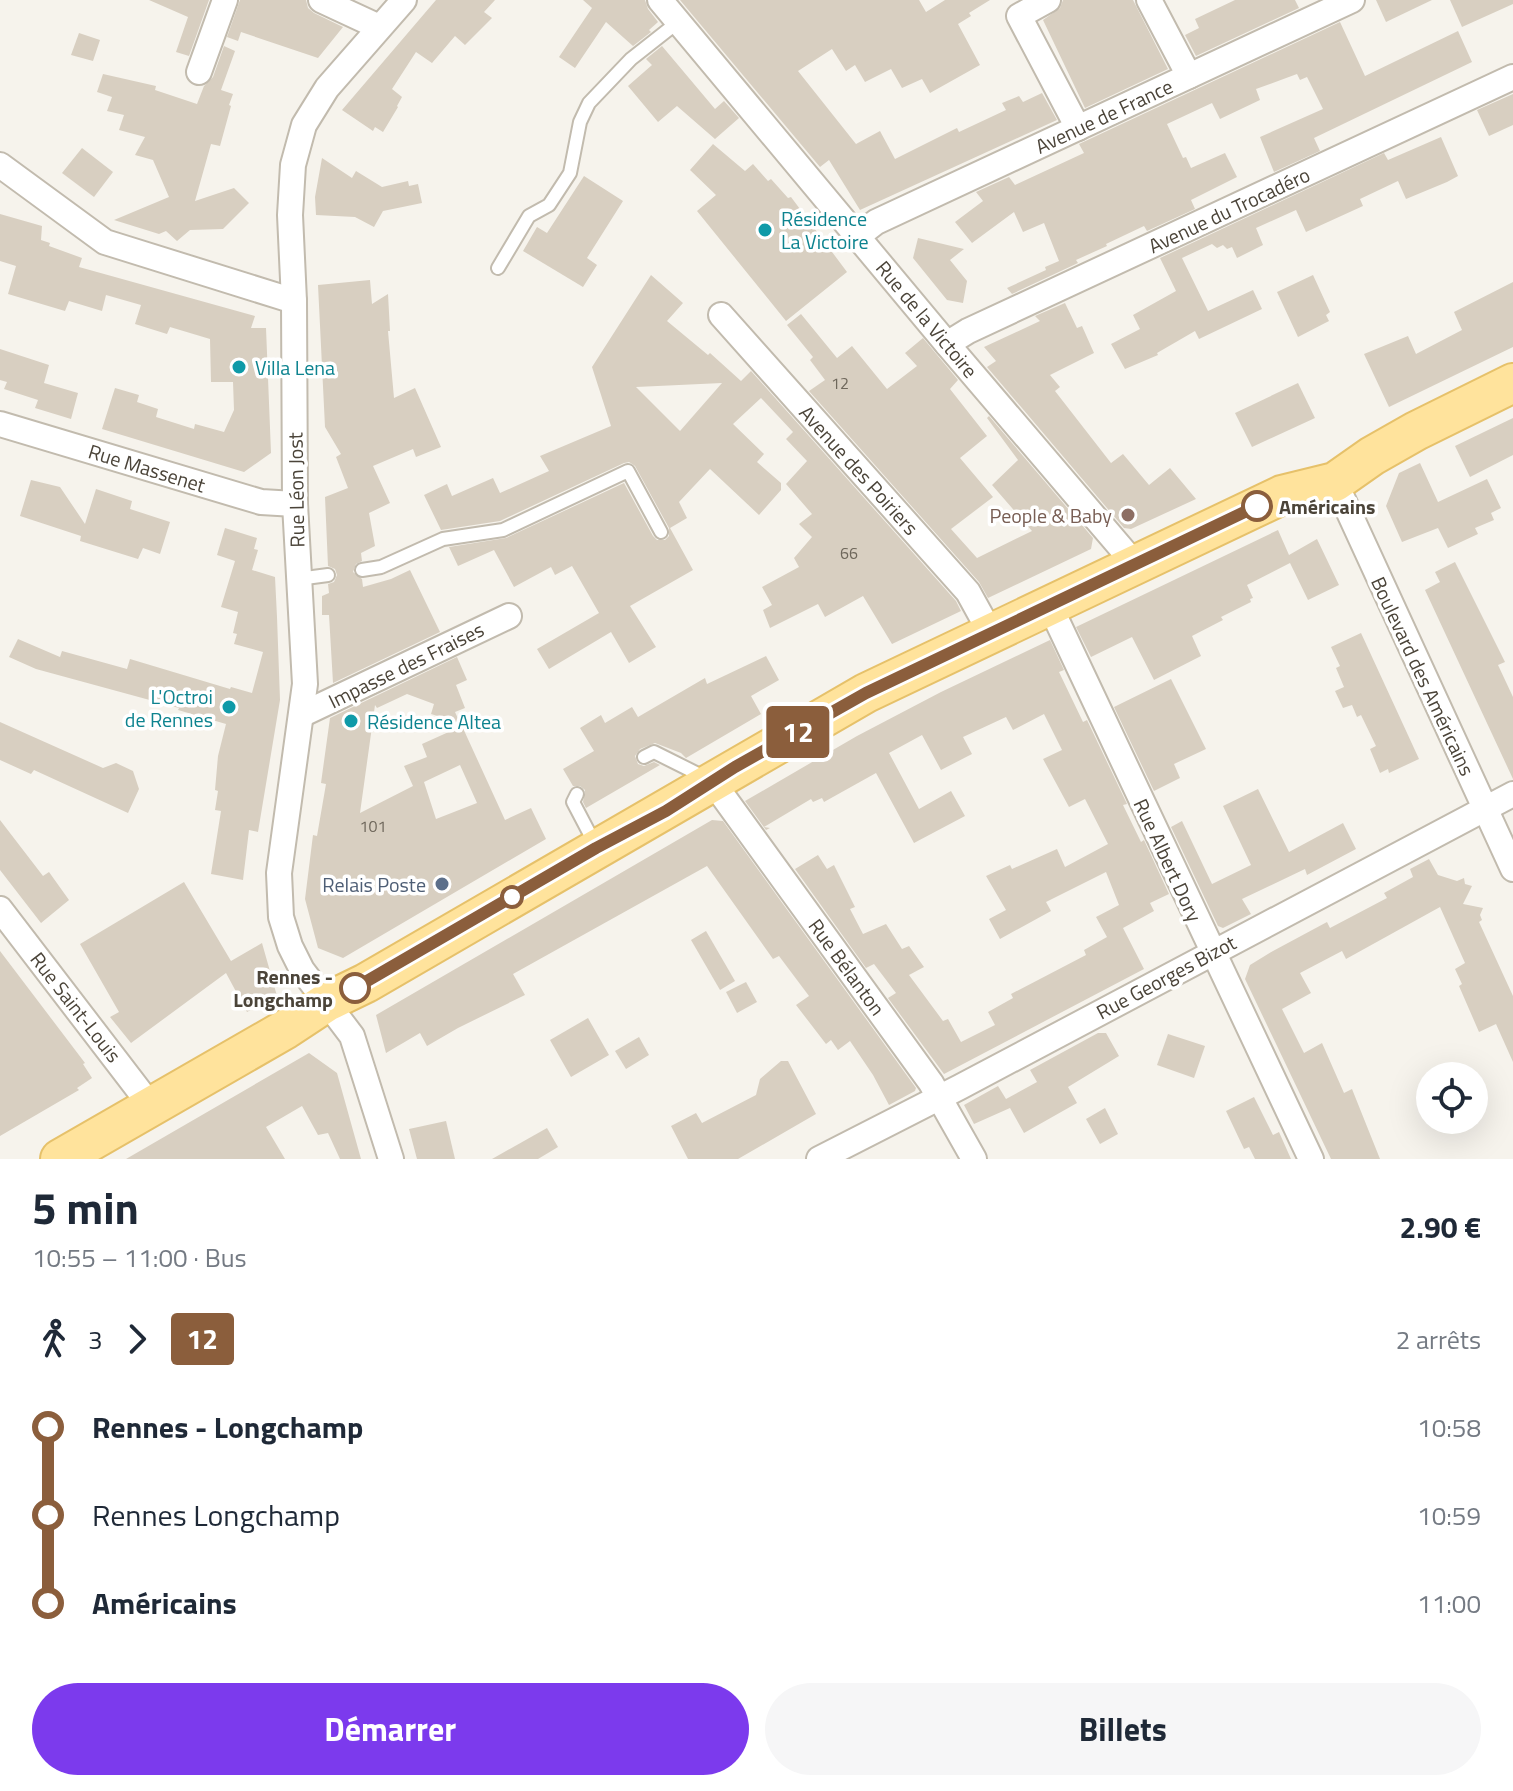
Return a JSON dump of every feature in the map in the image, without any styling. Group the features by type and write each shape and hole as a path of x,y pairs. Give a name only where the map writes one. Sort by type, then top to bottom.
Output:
{"main road":[{"path":"60,1159 866,693 1282,495 1335,482 1416,431 1513,383"}],"street":[{"path":"199,72 225,0"},
{"path":"321,0 379,27"},
{"name":"Rue Léon Jost","path":"391,1159 352,1036 302,970 290,946 278,897 303,714 305,665 295,504 290,190 293,165 304,125 327,88 404,0"},
{"name":"Rue de la Victoire","path":"660,0 1134,563"},
{"path":"1048,0 1019,16 1078,128"},
{"path":"1149,0 1189,76"},
{"name":"Avenue de France","path":"858,236 876,222 1189,76 1316,8 1352,0"},
{"name":"Avenue du Trocadéro","path":"947,344 968,331 1513,77"},
{"path":"0,165 105,242 294,301"},
{"name":"Avenue des Poiriers","path":"721,315 968,592 990,632"},
{"name":"Rue Massenet","path":"0,424 261,502 295,504"},
{"name":"Boulevard des Américains","path":"1335,482 1513,869"},
{"name":"Rue Albert Dory","path":"1049,604 1311,1159"},
{"name":"Impasse des Fraises","path":"303,714 509,616"},
{"name":"Rue Bélanton","path":"712,781 939,1097 974,1159"},
{"name":"Rue Georges Bizot","path":"819,1159 1513,794"},
{"name":"Rue Saint-Louis","path":"0,909 151,1106"}],"lane":[{"path":"498,268 529,216 549,205 570,173 580,122 589,103 631,59 678,22"},
{"path":"362,570 381,567 443,539 503,530 628,471 661,532"},
{"path":"298,579 328,575"},
{"path":"644,757 654,752 712,781"},
{"path":"577,794 573,802 596,848"}],"building":[{"path":"149,0 209,0 189,56 176,52 188,17"},
{"path":"240,0 306,0 308,8 314,13 343,27 318,58 241,32 238,41 227,37"},
{"path":"436,0 495,0 484,12 492,18 465,45 455,36 432,63 416,52 392,89 402,97 398,107 383,132 375,127 373,131 342,110"},
{"path":"583,0 645,0 658,22 633,46 606,22 575,68 559,57 592,8"},
{"path":"680,0 919,0 926,12 945,0 990,0 958,24 980,65 930,93 922,79 902,88 891,69 865,82 855,65 846,71 832,49 798,71 856,144 880,131 895,159 957,128 959,132 1006,110 1002,103 1019,96 1023,102 1042,93 1057,120 860,210 829,160 820,167"},
{"path":"1063,0 1133,0 1168,69 1085,108 1043,20 1060,8"},
{"path":"1235,0 1295,0 1299,8 1196,56 1185,35 1199,28 1195,19"},
{"path":"1376,0 1432,0 1386,22"},
{"path":"1450,0 1513,0 1513,4 1462,27"},
{"path":"1340,22 1365,76 1458,31 1472,62 1314,138 1320,151 1274,172 1260,137 1323,109 1307,77 1300,80 1297,74 1256,89 1260,100 1220,119 1212,103 1167,124 1191,168 1225,153 1237,177 1191,200 1195,209 1147,231 1144,226 1076,260 1078,263 1012,294 1007,288 1059,261 1044,223 1023,232 1014,212 972,243 955,222 983,201 976,192 1009,177 1015,185 1084,153 1079,144"},
{"path":"79,33 100,40 93,61 71,55"},
{"path":"224,46 235,51 221,90 233,94 231,106 220,146 211,144 195,201 234,188 249,203 223,229 190,230 177,241 166,231 159,234 114,220 169,197 153,160 135,155 145,137 119,130 124,115 107,111 112,97 97,92 103,74 156,86 155,90 197,104 204,86 213,77"},
{"path":"662,46 715,109 724,101 739,118 715,139 677,106 658,122 628,86 652,65 646,59"},
{"path":"1513,94 1513,125 1489,136 1477,110"},
{"path":"1441,137 1458,176 1447,182 1406,199 1398,181 1360,199 1363,206 1306,232 1296,210 1256,228 1263,245 1237,258 1232,247 1227,249 1223,245 1217,248 1212,244 1182,258 1208,311 1253,290 1262,309 1199,339 1195,331 1158,355 1125,369 1111,344 1140,329 1133,315 1176,291 1160,258 1384,153 1388,160"},
{"name":"Résidence La Victoire","path":"713,144 745,171 753,164 768,181 771,179 788,198 791,197 847,272 786,321 697,211 716,195 690,170"},
{"path":"82,148 113,172 94,197 62,173"},
{"path":"322,158 352,178 356,171 382,187 408,181 409,186 418,184 422,203 383,211 374,227 355,217 316,215 315,197"},
{"path":"584,176 623,201 587,258 597,265 583,287 523,251 537,227 547,233"},
{"path":"0,214 42,226 41,240 82,258 79,267 255,316 251,328 266,328 271,453 244,472 102,429 115,388 139,395 137,402 158,409 156,417 194,429 195,424 224,432 234,410 233,382 211,382 210,339 170,327 167,334 135,324 141,305 106,295 102,311 69,301 65,311 8,294 16,266 0,261"},
{"path":"918,238 964,249 950,260 967,281 963,303 947,300 913,258"},
{"path":"651,275 683,303 667,321 741,381 751,371 956,601 961,611 892,644 863,596 825,617 818,604 770,628 763,610 772,605 762,587 799,567 794,558 812,537 799,524 812,514 786,484 807,461 786,439 793,432 761,398 733,424 764,454 757,462 781,483 781,490 759,515 710,469 679,502 687,518 670,528 693,570 630,606 656,647 629,663 611,632 549,669 537,649 599,613 572,566 555,575 551,567 514,587 494,550 458,566 449,547 506,538 624,483 653,536 657,540 665,540 669,536 669,528 635,466 624,463 500,521 441,530 424,495 447,484 452,496 493,478 500,493 549,471 540,456 611,426 592,367","holes":["722,383 680,431 636,387"]},
{"path":"1313,275 1330,312 1326,315 1329,321 1298,337 1277,292"},
{"path":"370,280 372,304 388,294 394,398 415,388 441,447 416,457 413,449 373,466 390,503 369,513 375,546 361,553 362,561 356,564 353,572 362,579 363,587 410,570 440,632 333,683 329,615 322,615 322,596 329,593 328,584 334,582 337,575 335,569 328,566 325,497 348,488 336,457 341,454 325,427 318,285"},
{"path":"1513,282 1513,347 1389,407 1364,354 1408,336 1416,354 1462,330 1454,312"},
{"path":"1065,303 1077,328 1082,326 1094,353 1050,375 1060,387 1055,391 1111,463 1123,454 1149,485 1170,468 1196,499 1131,529 1124,528 987,367 996,361 984,347 1040,321 1035,316"},
{"path":"801,314 837,358 852,346 887,389 917,366 905,353 923,338 958,380 950,389 987,436 960,458 993,497 951,529 977,558 1032,531 992,485 1018,460 987,418 989,416 1093,538 1091,549 988,598 979,582 809,391 825,380 810,360 813,357 787,325"},
{"path":"0,349 49,365 44,383 78,393 71,419 35,408 38,400 4,389 7,382 0,380"},
{"path":"1298,383 1315,418 1252,447 1235,413"},
{"path":"1513,418 1513,455 1470,477 1455,446"},
{"path":"1420,463 1438,502 1487,479 1501,508 1491,513 1494,520 1475,528 1478,534 1448,548 1438,528 1402,542 1386,506 1399,473"},
{"path":"31,480 60,487 85,524 96,489 132,501 130,509 170,522 160,554 143,548 138,559 80,541 81,536 20,516"},
{"path":"225,528 257,538 254,549 258,550 252,570 275,577 280,700 258,832 249,830 243,880 211,874 221,811 215,810 218,756 226,724 36,669 9,657 18,639 60,657 62,651 127,669 130,659 252,693 263,652 234,644 238,612 221,607 235,561 217,555"},
{"path":"1278,530 1289,555 1317,539 1339,585 1308,600 1290,563 1247,585 1253,598 1251,602 1192,636 1201,656 1154,680 1132,637 1091,657 1076,627"},
{"path":"1455,562 1505,662 1498,665 1513,697 1513,779 1425,590 1440,582 1435,572"},
{"path":"1361,633 1419,759 1389,773 1388,769 1380,773 1370,749 1376,746 1361,715 1357,717 1352,705 1343,708 1335,691 1344,687 1336,668 1340,666 1331,647"},
{"path":"1050,640 1064,670 1059,672 1083,722 1087,720 1127,804 1123,805 1141,842 1144,840 1169,894 1150,903 1154,911 1123,928 1144,969 944,1074 888,998 896,993 874,964 866,968 795,869 818,855 827,869 834,865 855,907 850,909 863,934 886,924 902,949 909,946 924,967 909,975 943,1021 948,1019 961,1042 995,1025 988,1012 1013,998 1011,994 1086,955 1084,950 1107,937 1096,917 1119,905 1106,872 1046,902 1051,911 1000,939 989,919 1006,910 986,876 1010,865 1012,869 1057,849 1065,867 1108,844 1085,799 1069,807 1043,759 1062,750 1044,714 1013,730 1006,717 963,737 972,754 941,770 922,735 889,753 919,809 951,791 965,816 914,843 876,773 824,802 822,798 813,802 811,799 764,827 770,828 766,830 745,801 857,736"},
{"path":"766,656 779,680 751,696 761,714 686,758 655,743 640,749 635,756 638,764 644,766 654,762 660,765 586,808 583,802 585,790 573,786 563,769 594,751 580,728 601,715 605,723 632,707 638,717 705,678 707,684"},
{"path":"457,657 467,680 456,685 465,708 455,712 460,723 431,714 434,704 407,694 377,708 375,705 360,813 413,786 404,766 427,757 422,744 462,726 505,820 531,808 546,839 343,958 318,948 305,899 313,835 317,836 326,784 321,783 330,718","holes":["460,765 477,803 436,819 424,782"]},
{"path":"1171,679 1206,749 1174,764 1180,778 1154,791 1114,707"},
{"path":"0,722 103,768 116,763 133,771 139,789 128,813 34,770 31,774 0,760"},
{"path":"1258,789 1289,852 1343,823 1356,849 1307,875 1305,869 1242,899 1251,914 1223,928 1218,926 1171,827 1182,821 1212,884 1251,865 1223,806"},
{"path":"0,820 43,876 49,872 69,900 41,923 0,870"},
{"path":"712,820 723,821 916,1088 915,1091 889,1105 850,1041 838,1050 831,1040 826,1044 796,1005 809,996 779,956 773,959 707,866 513,974 525,995 427,1046 420,1033 386,1053 376,1015"},
{"path":"1429,859 1438,875 1457,881 1464,878 1465,884 1472,886 1463,904 1483,908 1479,922 1513,996 1513,1062 1496,1024 1479,1032 1455,969 1465,963 1440,907 1346,959 1342,951 1300,973 1311,993 1282,1009 1304,1053 1322,1043 1344,1093 1352,1089 1380,1159 1331,1159 1245,979 1250,965 1273,951 1327,922 1330,928 1387,898 1384,893 1413,877 1410,869"},
{"path":"184,882 231,961 262,943 277,996 247,1012 226,973 131,1043 110,1017 119,1012 80,944"},
{"path":"706,931 735,981 720,990 691,940"},
{"path":"0,951 85,1063 92,1078 77,1088 79,1090 0,1136"},
{"path":"746,982 757,1002 737,1013 726,992"},
{"path":"588,1018 609,1055 571,1077 550,1040"},
{"path":"1098,1033 1106,1033 1119,1056 1068,1087 1077,1103 1024,1133 1010,1108 974,1124 964,1105 998,1086 1006,1099 1037,1082 1030,1070"},
{"path":"1168,1034 1205,1046 1194,1078 1157,1065"},
{"path":"639,1037 649,1055 626,1069 615,1051"},
{"path":"309,1053 337,1073 361,1159 340,1159 328,1133 318,1135 302,1106 266,1127 285,1159 126,1159"},
{"path":"781,1061 788,1061 816,1114 738,1159 688,1159 671,1126 696,1113 702,1123 756,1095 760,1079"},
{"path":"1254,1097 1273,1135 1279,1132 1291,1159 1255,1159 1249,1147 1244,1149 1226,1111"},
{"path":"1105,1108 1118,1134 1100,1144 1086,1119"},
{"path":"446,1121 455,1159 417,1159 409,1129"},
{"path":"547,1128 558,1147 538,1159 492,1159"}],"bus line":[{"name":"12","path":"355,988 866,693 1257,506"}],"place":[{"name":"Résidence La Victoire","path":"765,230"},
{"name":"Villa Lena","path":"239,367"},
{"name":"Américains","path":"1257,506"},
{"name":"People & Baby","path":"1128,515"},
{"name":"L'Octroi de Rennes","path":"229,707"},
{"name":"Résidence Altea","path":"351,721"},
{"name":"Relais Poste","path":"442,884"},
{"name":"Rennes - Longchamp","path":"355,988"}]}
